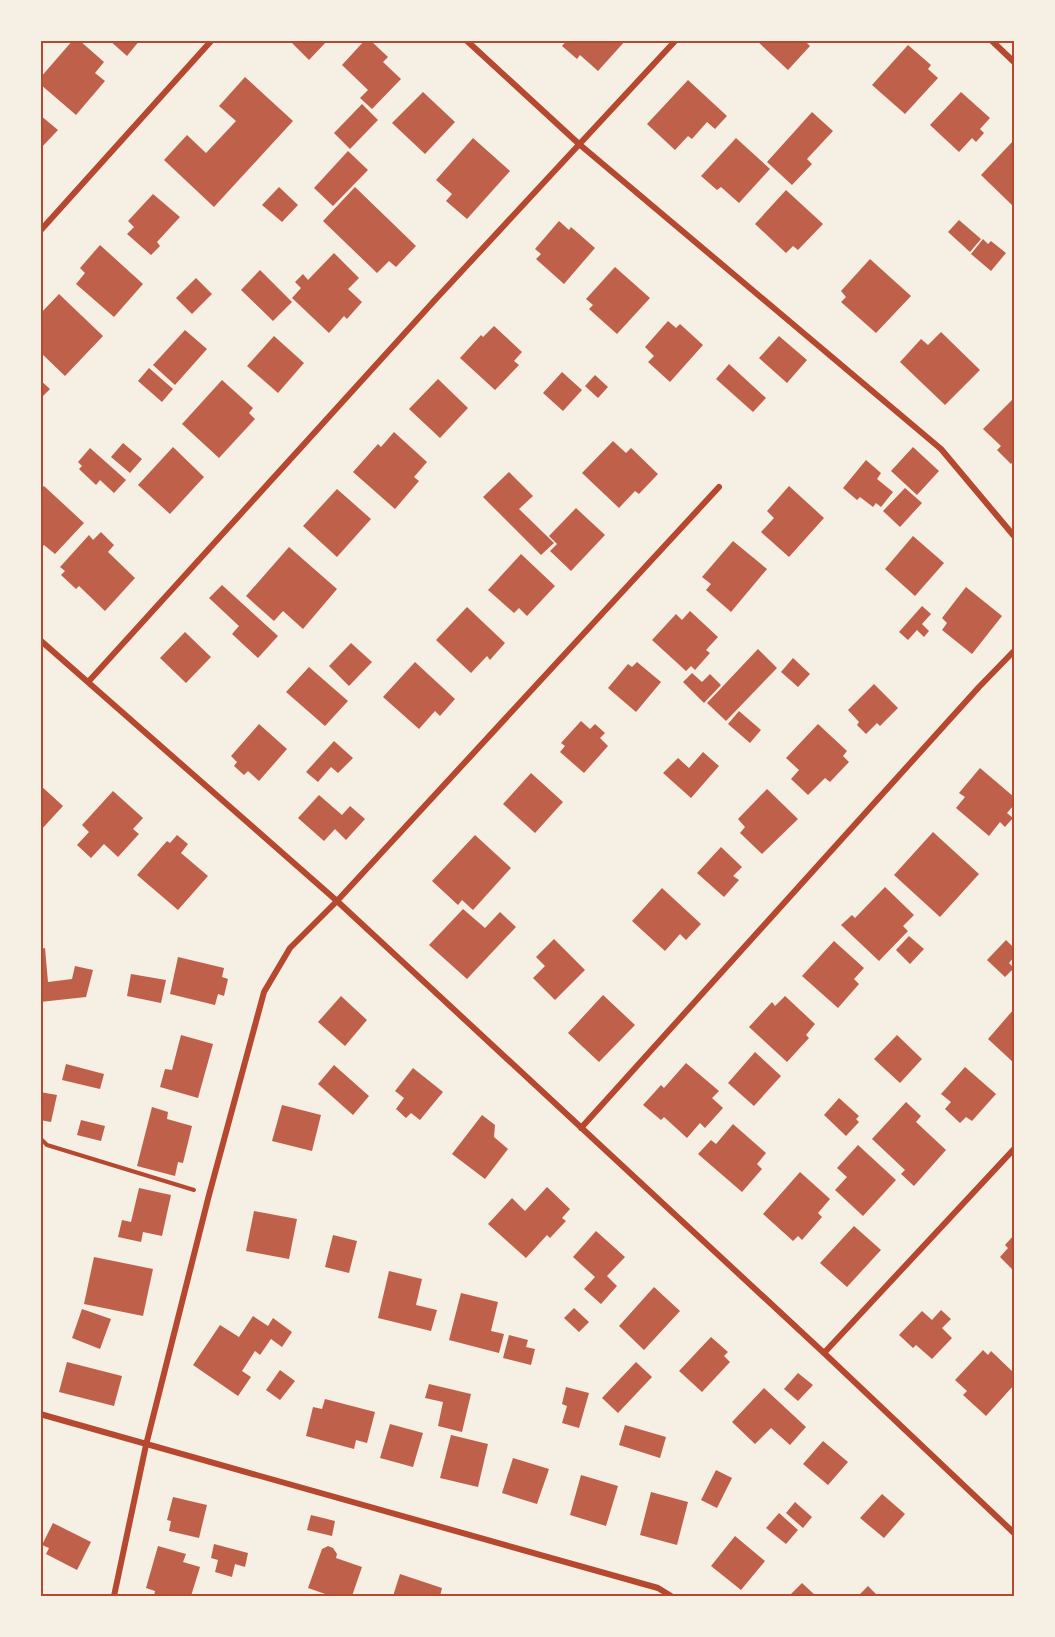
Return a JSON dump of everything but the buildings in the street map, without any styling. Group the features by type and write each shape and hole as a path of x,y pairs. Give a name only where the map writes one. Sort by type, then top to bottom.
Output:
{"street":[{"path":"40,231 212,40"},
{"path":"466,40 579,144 941,449 1014,536"},
{"path":"89,681 426,309 676,40"},
{"path":"990,40 1014,62"},
{"path":"114,1596 146,1445 209,1195 264,992 290,948 337,901 719,487"},
{"path":"40,640 337,901 824,1353 1014,1533"},
{"path":"581,1128 1014,651"},
{"path":"824,1353 1014,1149"},
{"path":"40,1414 658,1588 671,1596"}],"path":[{"path":"40,1138 47,1145 209,1195"}]}
